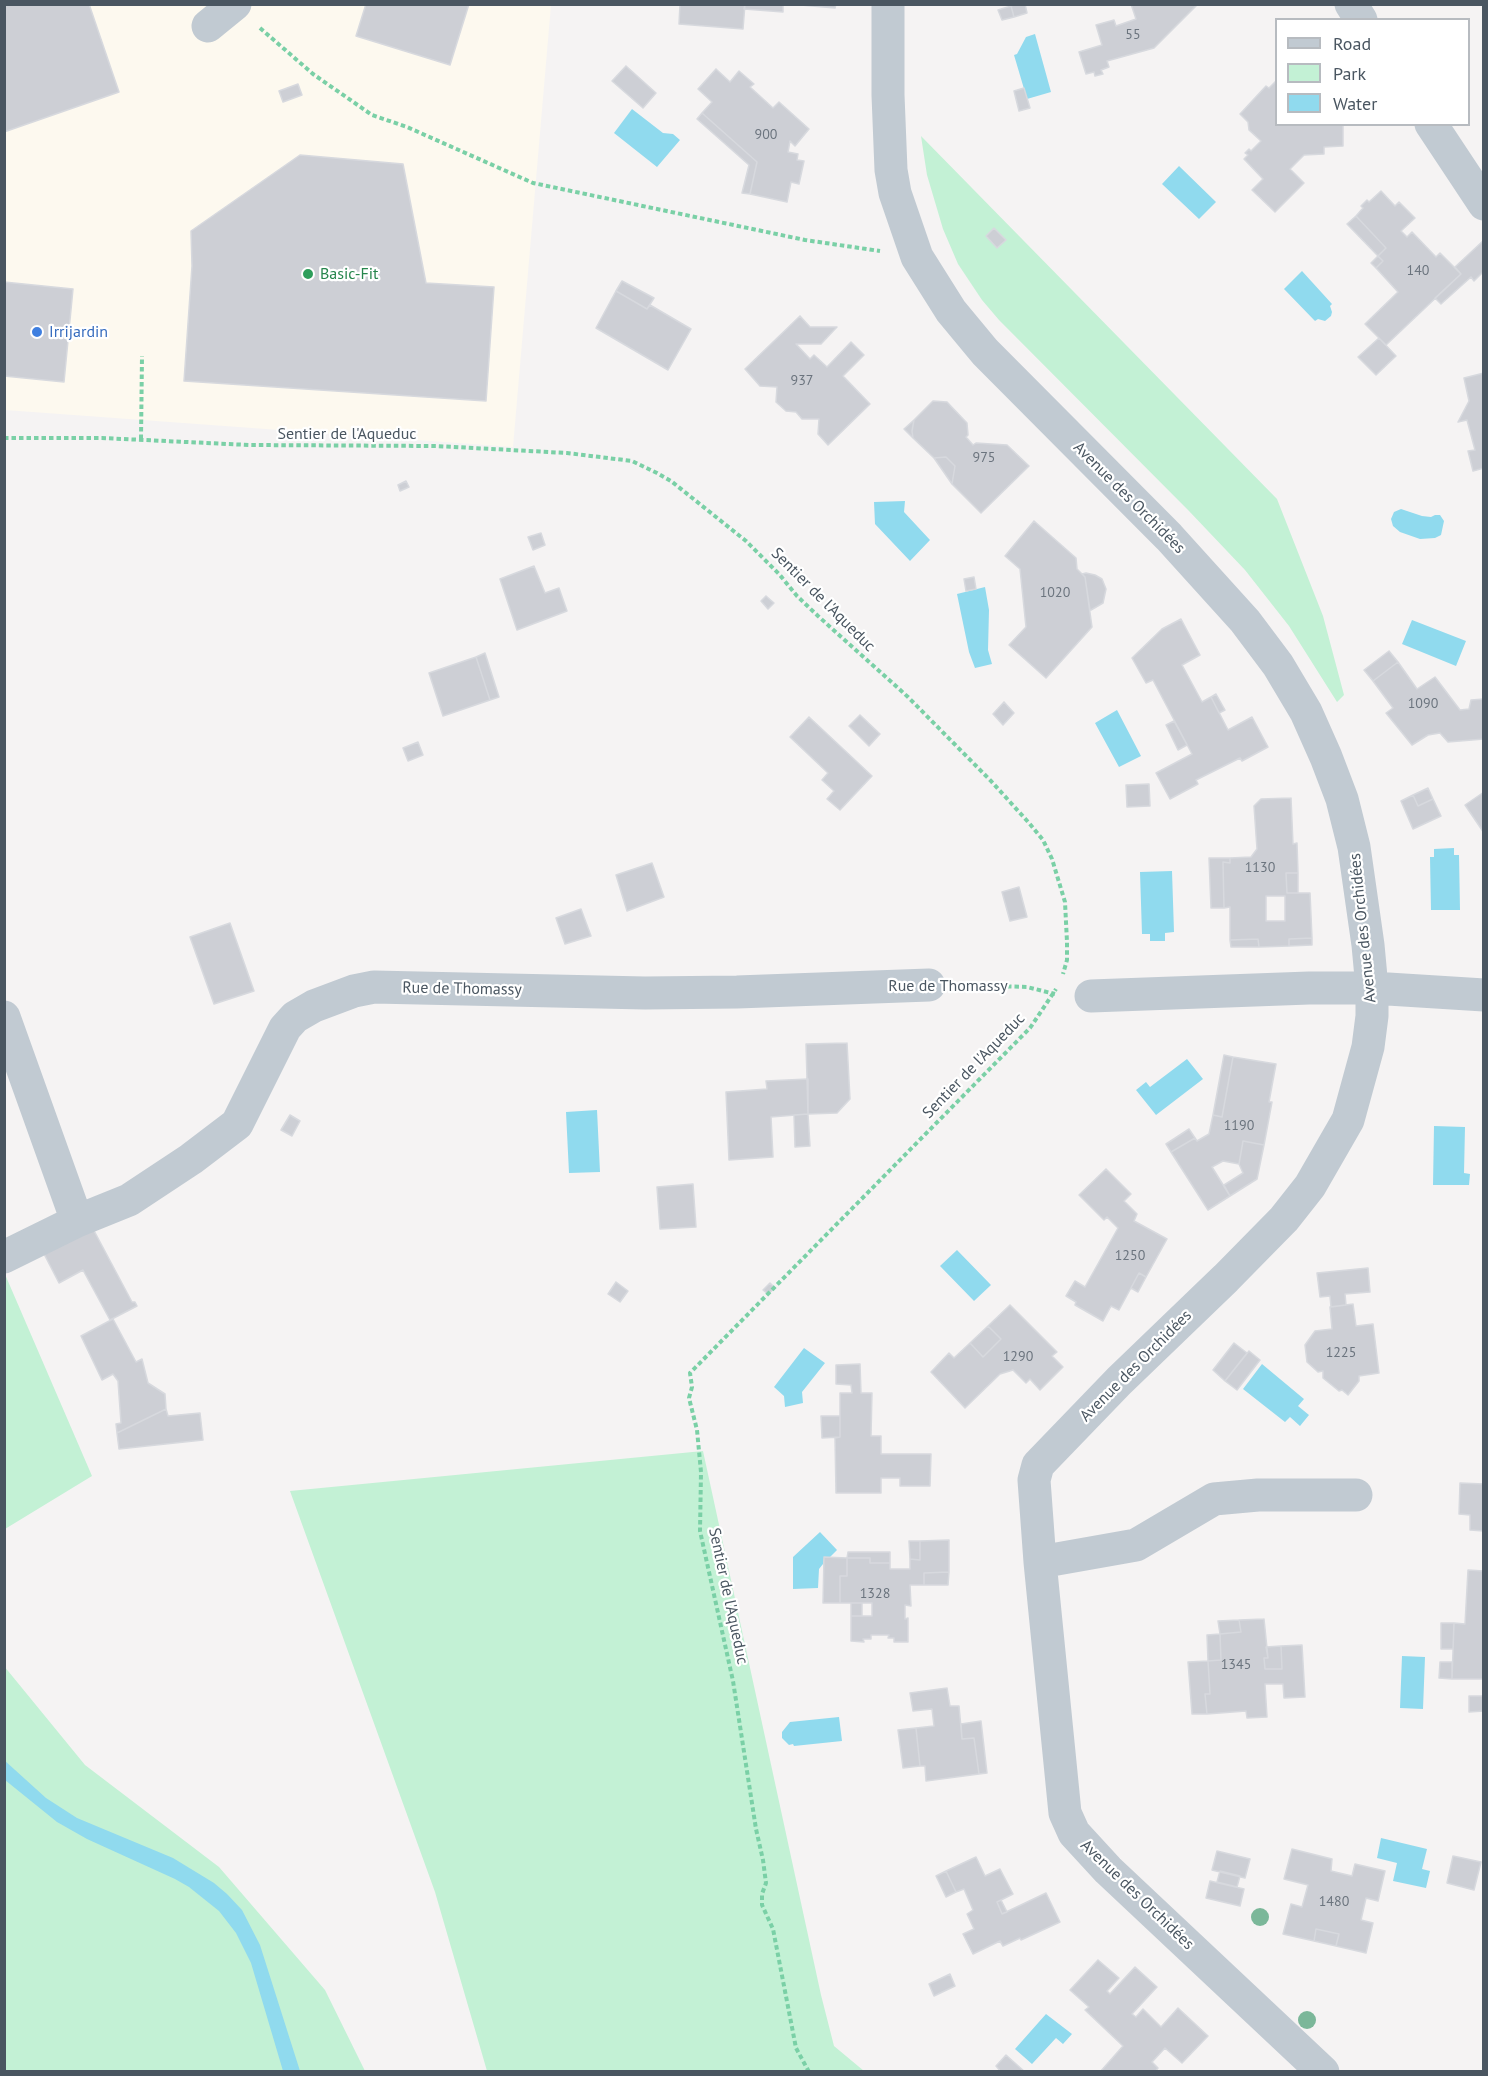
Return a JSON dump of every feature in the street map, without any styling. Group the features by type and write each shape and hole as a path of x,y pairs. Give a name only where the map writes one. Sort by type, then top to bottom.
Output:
{"street":[{"name":"Avenue des Orchidées","path":"888,4 891,170 895,193 917,257 951,311 985,352 1169,537 1245,621 1278,665 1306,712 1341,799 1354,847 1372,988 1368,1047 1348,1120 1310,1185 1284,1219 1119,1381 1038,1465 1034,1480 1065,1813 1074,1833 1108,1870 1323,2072"},
{"path":"1351,4 1360,18"},
{"path":"208,26 235,5"},
{"path":"1432,126 1484,204"},
{"name":"Rue de Thomassy","path":"4,1257 77,1221 113,1208 144,1191 237,1125 285,1028 295,1017 314,1006 354,991 374,987 726,992 929,985"},
{"path":"1091,996 1309,988 1372,988 1484,995"},
{"path":"4,1017 77,1221"},
{"path":"1040,1562 1136,1545 1214,1499 1258,1495 1356,1495"}],"path":[{"path":"235,5 313,74 372,115 407,127 533,183 805,240 917,257"},
{"path":"141,439 142,356"},
{"name":"Sentier de l'Aqueduc","path":"4,438 141,439 249,445 436,446 567,453 632,461 657,473 671,481 746,541 797,596 908,697 992,781 1029,822 1052,859 1065,902 1067,960 1063,975"},
{"name":"Sentier de l'Aqueduc","path":"809,2072 796,2048 773,1929 762,1905 762,1894 766,1883 763,1860 754,1819 733,1681 700,1531 701,1472 697,1430 689,1398 692,1387 690,1373 1030,1028 1058,984"},
{"name":"Rue de Thomassy","path":"929,985 1027,987"}],"shaded area":[{"path":"4,5 551,5 513,447 5,410"}],"green space":[{"path":"921,136 1277,499 1323,616 1344,695 1337,702 1289,626 1245,570 982,300 958,264 943,229 927,175"},
{"path":"4,1272 92,1476 5,1529 4,1529"},
{"path":"703,1451 834,2046 864,2071 487,2071 435,1892 290,1491"},
{"path":"4,1666 85,1765 219,1867 325,1990 365,2071 5,2071"}],"water":[{"path":"1035,34 1051,92 1027,99 1014,55 1017,54 1026,37"},
{"path":"632,109 663,133 673,134 680,140 657,167 614,133"},
{"path":"1179,166 1216,202 1199,219 1162,184"},
{"path":"1302,271 1332,304 1330,306 1331,316 1325,321 1318,319 1315,321 1284,289"},
{"path":"905,501 904,512 930,540 910,561 875,524 874,502"},
{"path":"1401,509 1422,516 1440,515 1444,521 1441,535 1435,538 1420,539 1400,532 1393,526 1391,519 1394,512"},
{"path":"985,587 989,610 988,650 992,664 975,668 969,652 957,594"},
{"path":"1412,620 1466,641 1456,666 1402,644"},
{"path":"1117,710 1141,756 1119,767 1095,723"},
{"path":"1454,848 1454,855 1459,855 1460,910 1431,910 1430,857 1434,857 1434,849"},
{"path":"1172,871 1174,932 1165,933 1165,941 1150,941 1150,934 1142,934 1140,872"},
{"path":"1187,1059 1203,1079 1156,1115 1136,1090 1146,1082 1150,1087"},
{"path":"597,1110 600,1172 569,1173 566,1112"},
{"path":"1434,1126 1465,1127 1464,1173 1470,1174 1469,1185 1433,1185"},
{"path":"957,1250 991,1285 974,1301 940,1266"},
{"path":"804,1348 825,1363 802,1392 803,1403 785,1407 784,1396 774,1387"},
{"path":"1262,1364 1304,1399 1298,1406 1309,1415 1300,1426 1290,1417 1285,1422 1243,1389"},
{"path":"820,1532 837,1550 830,1557 824,1558 819,1569 818,1588 793,1589 793,1557"},
{"path":"1402,1656 1425,1657 1423,1709 1400,1708"},
{"path":"839,1717 842,1741 794,1746 789,1745 782,1738 782,1732 790,1722"},
{"path":"4,1760 46,1798 77,1818 173,1858 214,1883 227,1894 242,1910 260,1945 300,2071 283,2071 251,1963 236,1933 219,1911 175,1879 87,1839 57,1822 5,1780"},
{"path":"1381,1838 1427,1849 1422,1869 1430,1871 1426,1888 1393,1881 1397,1863 1377,1858"},
{"path":"1046,2014 1072,2034 1063,2044 1056,2038 1032,2064 1015,2049"}],"building":[{"path":"4,4 89,4 119,92 4,132"},
{"path":"366,4 469,4 450,65 356,36"},
{"path":"680,4 745,4 743,29 679,24"},
{"path":"745,4 783,4 783,12 744,9"},
{"path":"789,4 836,4 835,8"},
{"path":"1025,4 1027,13 1014,17 1011,6"},
{"path":"1131,4 1198,4 1154,48 1107,61 1109,67 1101,70 1103,74 1095,76 1094,72 1086,74 1079,52 1102,45 1096,25 1114,20 1116,26 1136,19"},
{"path":"1011,6 1014,17 1002,20 998,10"},
{"path":"626,66 656,93 643,108 612,81"},
{"path":"716,69 730,82 739,71 754,84 750,87 773,108 779,102 809,129 795,146 790,141 788,152 798,154 797,160 804,161 799,184 791,182 787,202 750,194 757,162 702,113 712,102 698,89"},
{"path":"1275,82 1275,126 1343,126 1343,146 1324,147 1324,154 1304,155 1290,169 1304,183 1275,212 1252,190 1263,179 1244,159 1248,155 1245,153 1249,149 1251,151 1261,141 1249,130 1248,122 1240,114 1266,86 1269,88"},
{"path":"298,84 302,95 283,102 279,91"},
{"path":"1024,88 1030,108 1019,111 1014,91"},
{"path":"702,113 757,162 750,194 742,193 749,165 697,119"},
{"name":"Basic-Fit","path":"300,155 403,164 426,283 494,287 486,401 184,381 192,266 191,231"},
{"path":"1381,191 1395,206 1399,202 1415,218 1401,231 1407,237 1412,232 1436,257 1440,253 1461,274 1386,345 1365,324 1398,292 1376,268 1383,261 1378,256 1386,248 1356,216 1367,200 1369,202"},
{"path":"1356,216 1386,248 1378,256 1347,224"},
{"path":"994,228 1006,240 997,248 986,236"},
{"path":"1484,240 1484,271 1474,281 1471,277 1441,304 1435,298 1461,274 1455,267"},
{"path":"1378,256 1383,261 1376,268 1371,263"},
{"path":"622,281 654,298 647,309 616,291"},
{"name":"Irrijardin","path":"4,282 73,289 64,382 4,376"},
{"path":"616,291 647,309 650,305 691,329 668,370 596,328"},
{"path":"800,316 810,327 837,327 821,344 796,344 810,359 814,355 827,367 851,342 864,355 843,376 870,404 828,445 818,434 819,419 802,419 796,412 786,411 776,402 777,387 760,386 745,369"},
{"path":"1379,338 1396,356 1376,375 1358,357"},
{"path":"1484,373 1484,468 1473,471 1468,451 1475,450 1467,420 1458,422 1469,401 1464,378"},
{"path":"933,401 947,402 967,423 968,435 966,437 973,445 976,443 1007,445 1029,466 981,513 952,484 955,466 946,457 934,458 913,438 914,420"},
{"path":"914,420 912,431 913,438 904,429"},
{"path":"946,457 955,466 952,484 934,458"},
{"path":"406,481 409,487 400,491 398,485"},
{"path":"1034,521 1076,558 1077,569 1085,577 1092,627 1046,678 1009,645 1026,627 1020,569 1005,556"},
{"path":"541,533 545,545 533,550 528,537"},
{"path":"534,566 545,593 559,588 567,611 517,630 500,579"},
{"path":"1086,573 1102,579 1106,589 1103,603 1091,610 1085,577 1082,574"},
{"path":"974,577 976,589 966,591 964,579"},
{"path":"766,596 774,603 768,609 761,601"},
{"path":"1181,619 1200,655 1182,665 1202,702 1211,697 1228,730 1252,717 1268,747 1242,761 1240,758 1196,780 1198,784 1170,799 1156,773 1192,754 1153,680 1146,683 1132,658 1162,629"},
{"path":"1389,651 1398,662 1373,681 1364,670"},
{"path":"485,653 499,697 490,700 476,657"},
{"path":"476,657 490,700 443,716 429,673"},
{"path":"1398,662 1417,689 1435,677 1460,710 1469,709 1471,700 1484,699 1484,739 1448,742 1440,733 1428,735 1412,745 1386,713 1393,708 1373,681"},
{"path":"1216,694 1225,710 1219,713 1211,697"},
{"path":"1004,702 1014,713 1003,725 993,714"},
{"path":"860,715 880,734 869,746 849,726"},
{"path":"809,717 872,776 840,810 827,799 834,791 822,780 828,773 790,737"},
{"path":"1174,721 1187,745 1178,750 1166,725"},
{"path":"418,742 423,755 408,761 403,748"},
{"path":"1149,784 1150,806 1127,807 1126,785"},
{"path":"1428,788 1433,799 1418,806 1413,795"},
{"path":"1484,792 1484,833 1465,805"},
{"path":"1413,795 1418,806 1433,799 1441,816 1413,829 1401,801"},
{"path":"1291,798 1293,844 1297,843 1298,873 1286,873 1287,893 1310,893 1312,938 1289,939 1289,946 1259,947 1258,939 1230,940 1230,907 1224,908 1223,862 1230,863 1230,858 1251,857 1257,849 1254,806 1261,799","holes":["1266,896 1285,896 1285,921 1266,921"]},
{"path":"1209,858 1230,858 1230,863 1223,862 1224,908 1211,908"},
{"path":"652,863 664,897 627,911 616,875"},
{"path":"1286,873 1298,873 1298,893 1287,893"},
{"path":"1019,887 1027,917 1010,921 1002,892"},
{"path":"581,909 591,936 565,944 556,918"},
{"path":"230,923 254,991 214,1004 190,937"},
{"path":"1312,938 1312,945 1289,946 1289,939"},
{"path":"1258,939 1259,947 1231,947 1230,940"},
{"path":"847,1043 850,1099 837,1113 808,1114 806,1044"},
{"path":"1224,1055 1233,1057 1222,1117 1213,1115"},
{"path":"1233,1057 1276,1064 1269,1102 1272,1102 1264,1145 1243,1141 1239,1164 1223,1161 1212,1167 1230,1196 1208,1210 1171,1152 1195,1138 1197,1141 1209,1134 1213,1115 1222,1117"},
{"path":"808,1079 808,1114 771,1117 773,1157 729,1160 726,1092 767,1089 766,1081"},
{"path":"808,1114 810,1146 795,1147 794,1115"},
{"path":"290,1115 300,1121 292,1136 281,1130"},
{"path":"1189,1129 1195,1138 1171,1152 1166,1144"},
{"path":"1243,1141 1264,1145 1257,1179 1230,1196 1224,1185 1243,1173 1239,1164"},
{"path":"1106,1169 1131,1194 1124,1201 1137,1214 1134,1221 1167,1239 1146,1277 1139,1273 1119,1310 1111,1306 1103,1321 1075,1305 1076,1302 1066,1296 1075,1281 1085,1287 1118,1228 1107,1217 1104,1220 1079,1195"},
{"path":"693,1184 696,1227 660,1229 657,1187"},
{"path":"91,1225 132,1302 135,1302 137,1306 110,1320 83,1270 59,1283 43,1252"},
{"path":"1368,1268 1370,1292 1345,1294 1346,1305 1331,1307 1330,1296 1320,1297 1317,1273"},
{"path":"1139,1273 1146,1277 1138,1292 1131,1288"},
{"path":"616,1282 628,1291 620,1302 608,1294"},
{"path":"770,1283 775,1288 768,1294 763,1290"},
{"path":"1353,1304 1356,1326 1373,1324 1379,1373 1359,1376 1359,1381 1348,1395 1323,1378 1323,1371 1318,1372 1307,1362 1305,1345 1315,1331 1332,1329 1330,1307"},
{"path":"1010,1305 1057,1352 1052,1356 1063,1367 1040,1390 1030,1379 1026,1383 1013,1370 1000,1374 965,1408 931,1372 949,1353 954,1358 970,1343 983,1357 1001,1339 988,1326"},
{"path":"113,1319 136,1362 142,1359 148,1383 165,1394 166,1409 117,1433 116,1424 121,1423 118,1381 113,1374 102,1380 81,1336"},
{"path":"988,1326 1001,1339 983,1357 970,1343"},
{"path":"1234,1343 1247,1353 1225,1381 1213,1370"},
{"path":"1249,1351 1260,1360 1237,1390 1225,1381"},
{"path":"860,1364 861,1393 872,1393 871,1436 881,1436 881,1454 931,1454 930,1486 900,1486 900,1478 881,1478 881,1493 836,1493 835,1438 840,1437 840,1393 852,1393 851,1385 836,1384 836,1365"},
{"path":"166,1409 168,1416 200,1413 203,1440 119,1449 117,1433"},
{"path":"821,1416 840,1416 840,1437 822,1438"},
{"path":"1460,1483 1484,1484 1484,1531 1470,1530 1470,1515 1459,1514"},
{"path":"949,1540 949,1572 924,1573 924,1585 910,1585 911,1606 905,1605 905,1619 908,1618 908,1642 894,1642 894,1638 888,1638 889,1635 871,1635 871,1639 863,1639 864,1642 851,1641 851,1616 872,1616 872,1603 840,1603 840,1576 847,1576 847,1558 870,1558 870,1563 890,1563 890,1569 910,1569 910,1559 920,1560 920,1541"},
{"path":"909,1541 920,1541 920,1560 910,1559"},
{"path":"848,1552 890,1552 890,1563 870,1563 870,1558 847,1558"},
{"path":"824,1557 847,1558 847,1576 840,1576 840,1603 823,1603"},
{"path":"1468,1570 1484,1571 1484,1679 1452,1679 1454,1623 1465,1624"},
{"path":"949,1572 948,1585 924,1585 924,1573"},
{"path":"851,1603 862,1603 862,1616 851,1616"},
{"path":"1264,1619 1268,1658 1264,1658 1265,1669 1282,1669 1281,1646 1302,1645 1305,1697 1284,1698 1283,1684 1265,1684 1267,1717 1247,1718 1246,1711 1207,1714 1205,1694 1210,1694 1208,1661 1221,1660 1220,1634 1241,1632 1239,1620"},
{"path":"1239,1620 1241,1632 1220,1634 1218,1621"},
{"path":"1441,1623 1454,1623 1453,1649 1441,1649"},
{"path":"1220,1634 1221,1660 1208,1661 1207,1635"},
{"path":"1281,1646 1282,1669 1265,1669 1264,1658 1268,1658 1266,1647"},
{"path":"1208,1661 1210,1694 1205,1694 1207,1714 1192,1714 1188,1662"},
{"path":"1440,1662 1452,1662 1452,1679 1439,1678"},
{"path":"947,1688 950,1706 959,1706 962,1739 974,1738 979,1774 926,1781 925,1766 920,1766 916,1728 934,1726 932,1709 913,1711 910,1693"},
{"path":"1469,1696 1484,1696 1484,1711 1469,1712"},
{"path":"981,1721 987,1773 979,1774 974,1738 962,1739 961,1724"},
{"path":"916,1728 920,1766 903,1768 898,1730"},
{"path":"1292,1849 1332,1859 1331,1871 1352,1876 1355,1864 1385,1871 1378,1901 1366,1898 1361,1920 1373,1923 1366,1953 1336,1946 1339,1934 1316,1929 1314,1941 1283,1934 1291,1904 1302,1907 1308,1885 1284,1879"},
{"path":"1217,1851 1250,1859 1245,1878 1212,1870"},
{"path":"1453,1856 1481,1862 1474,1890 1447,1883"},
{"path":"976,1857 985,1876 1000,1869 1013,1894 997,1902 1002,1914 1046,1893 1060,1922 1021,1940 1020,1938 1003,1946 1000,1941 973,1954 963,1934 974,1929 967,1914 973,1910 964,1889 956,1892 946,1871"},
{"path":"946,1871 956,1892 946,1897 936,1876"},
{"path":"1220,1871 1240,1876 1237,1887 1217,1882"},
{"path":"1210,1881 1244,1889 1240,1906 1206,1898"},
{"path":"1001,1900 1007,1912 1002,1914 997,1902"},
{"path":"1316,1929 1339,1934 1336,1946 1314,1941"},
{"path":"1098,1960 1119,1978 1107,1991 1110,1994 1135,1967 1157,1987 1132,2014 1136,2017 1143,2009 1161,2027 1178,2008 1208,2036 1182,2063 1165,2048 1152,2062 1158,2068 1155,2072 1100,2072 1123,2046 1085,2010 1089,2007 1070,1990"},
{"path":"950,1974 955,1986 934,1996 929,1984"},
{"path":"1006,2055 1025,2072 1001,2072 996,2066"}],"place":[{"name":"Basic-Fit","path":"308,274"},
{"name":"Irrijardin","path":"37,332"}]}
